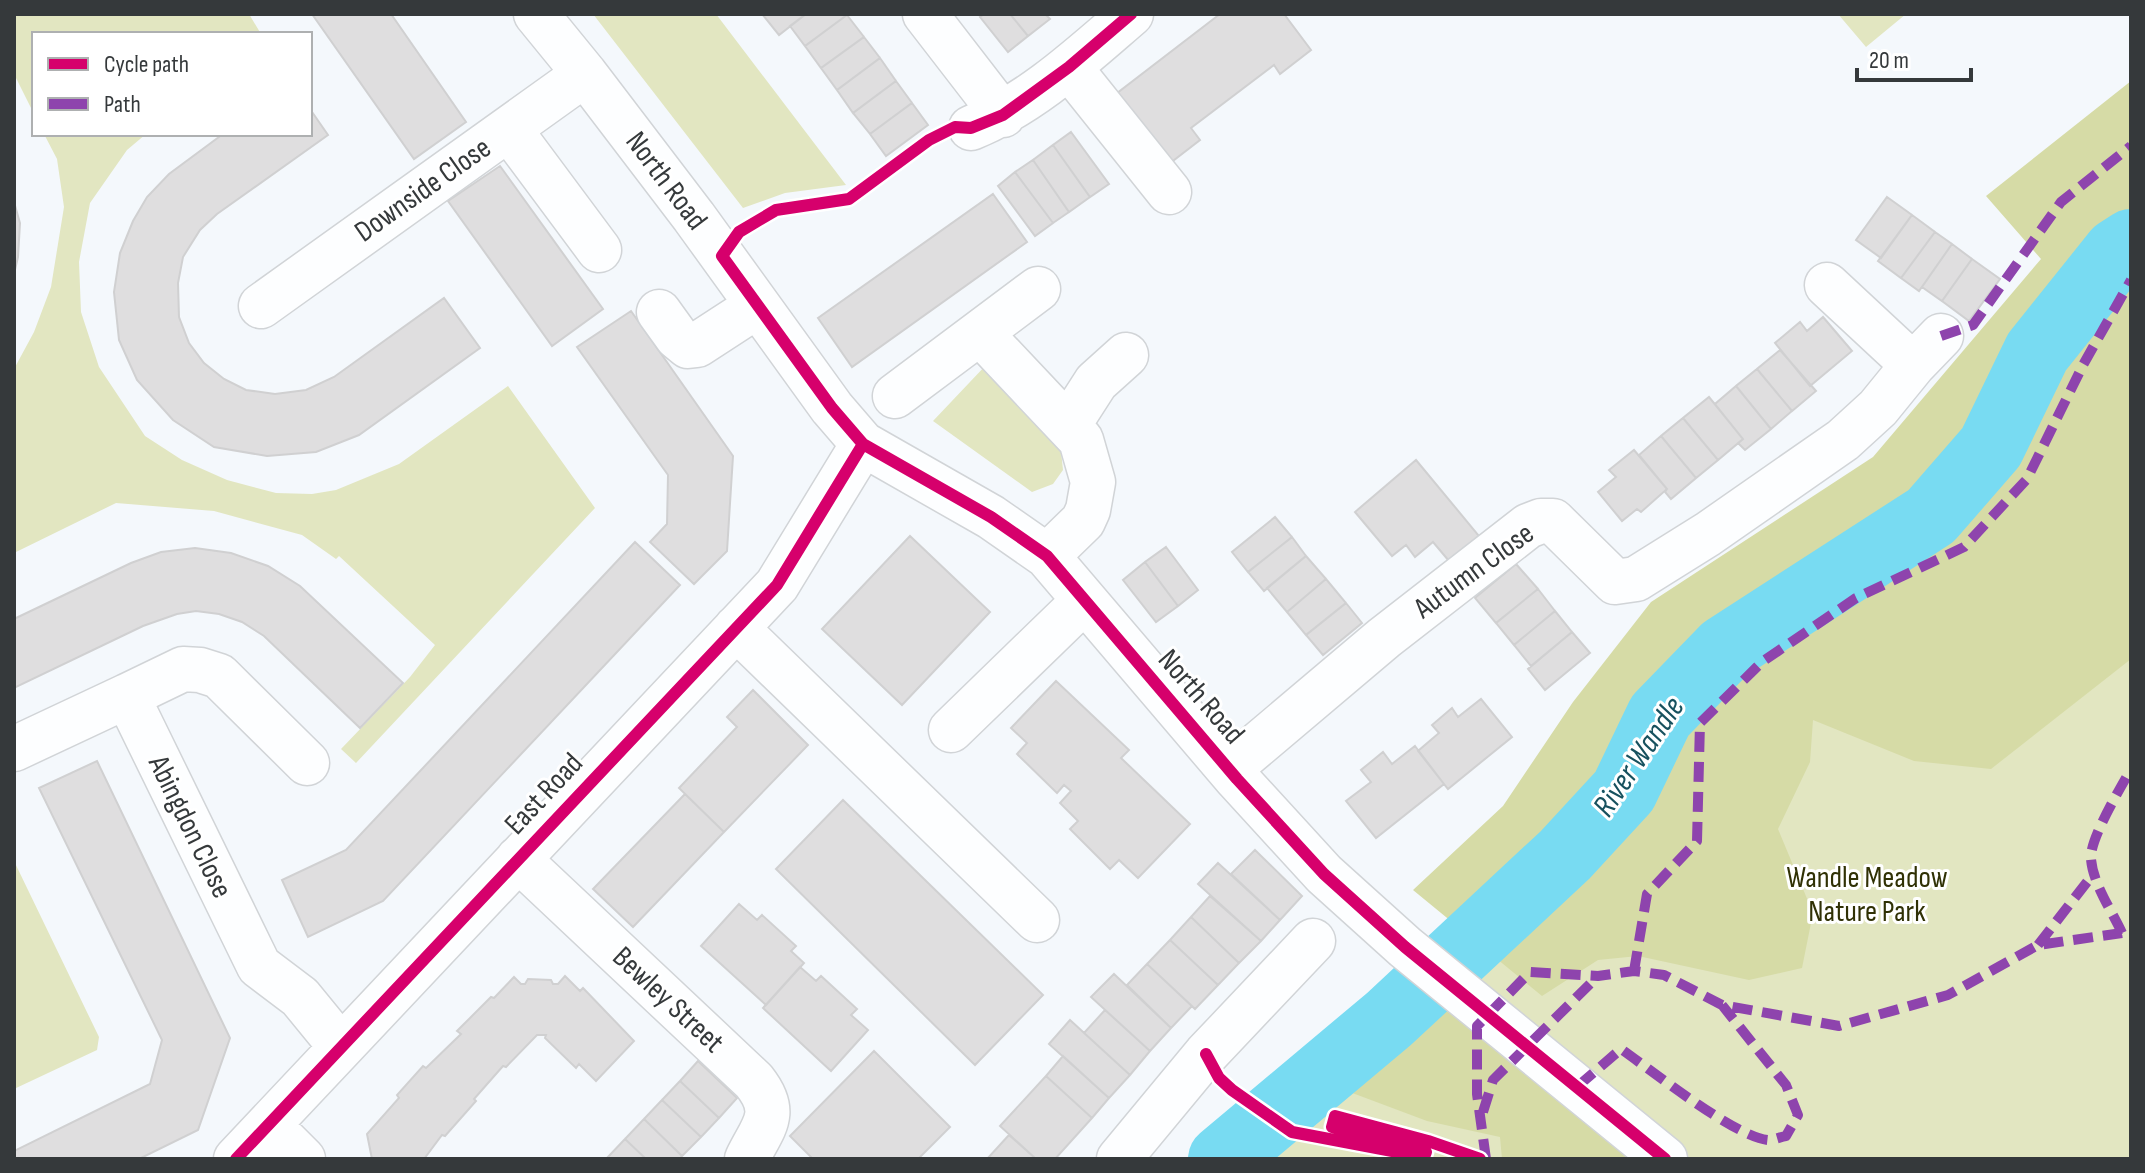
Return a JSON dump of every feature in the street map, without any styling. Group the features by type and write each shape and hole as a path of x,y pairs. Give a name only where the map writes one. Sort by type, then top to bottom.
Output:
{"street":[{"name":"North Road","path":"536,14 585,74 832,408 863,444 991,517 1047,556 1229,769 1324,874 1405,947 1665,1159"},
{"path":"925,14 987,122 1069,67 1131,14"},
{"path":"1069,67 1169,192"},
{"name":"Downside Close","path":"261,306 585,74"},
{"path":"509,129 599,250"},
{"name":"Autumn Close","path":"1229,769 1384,638 1528,526 1553,521 1615,582 1636,579 1708,534 1843,440 1878,408 1927,350 1827,285"},
{"path":"895,396 1038,289"},
{"path":"659,312 677,337 688,346 697,345 757,306"},
{"path":"981,334 1081,440 1093,482 1092,496 1083,521 1047,556"},
{"path":"1069,424 1096,382 1126,355"},
{"name":"East Road","path":"236,1159 777,585 863,444"},
{"path":"951,730 1084,601"},
{"path":"736,628 1037,920"},
{"path":"14,749 183,669 219,676 307,763"},
{"name":"Abingdon Close","path":"127,696 259,966 300,997 341,1047"},
{"name":"Bewley Street","path":"518,859 754,1081 769,1105 768,1118 747,1159"},
{"path":"1119,1159 1206,1054 1313,941"},
{"path":"269,1125 303,1159"}],"green space":[{"path":"14,14 249,14 260,32 32,32 32,110 14,74"},
{"path":"593,14 716,14 846,185 785,193 743,208"},
{"path":"1838,14 1906,14 1866,47"},
{"path":"2131,81 2131,659 1991,769 1914,761 1813,720 1810,762 1778,829 1813,913 1802,968 1749,980 1638,956 1598,960 1542,996 1413,890 1503,806 1573,702 1651,602 1873,457 2041,259 1986,196"},
{"path":"45,136 144,136 127,150 90,203 79,262 81,312 99,367 145,436 182,460 227,480 276,493 312,494 336,490 399,464 508,386 595,508 356,763 341,749 410,677 435,645 339,556 336,559 302,535 214,511 116,503 14,553 14,369 34,332 51,287 64,207 57,159"},
{"name":"Wandle Meadow Nature Park","path":"2131,243 2131,1159 1240,1159 1229,1151 1389,1019 1509,907"},
{"path":"987,364 1053,425 1063,470 1053,484 1032,492 933,421"},
{"path":"14,861 99,1037 97,1050 14,1089"},
{"path":"1434,996 1535,1076 1630,1159 1502,1159 1500,1137 1427,1121 1323,1082"}],"building":[{"path":"312,14 391,14 466,122 414,159"},
{"path":"762,14 806,14 779,35"},
{"path":"806,14 847,15 805,46 790,26"},
{"path":"984,14 1010,14 1028,36 1008,52 980,17"},
{"path":"1010,14 1045,14 1050,19 1028,36"},
{"path":"1220,14 1284,14 1311,50 1280,74 1274,65 1191,128 1200,140 1165,167 1112,97"},
{"path":"847,15 864,37 821,68 805,46"},
{"path":"864,37 880,58 837,90 821,68"},
{"path":"880,58 896,81 853,113 837,90"},
{"path":"896,81 912,103 870,134 853,113"},
{"path":"912,103 928,125 886,156 870,134"},
{"path":"312,112 328,135 217,214 200,230 183,257 178,283 179,317 189,343 204,363 224,379 246,390 275,394 306,390 334,377 444,298 480,348 359,435 316,452 267,456 214,447 173,420 137,380 119,340 114,292 120,253 147,197 169,174 220,136 312,136"},
{"path":"1071,132 1109,184 1090,197 1053,145"},
{"path":"1053,145 1090,197 1069,212 1033,160"},
{"path":"1033,160 1069,212 1053,223 1015,172"},
{"path":"500,166 603,309 552,346 448,201"},
{"path":"1015,172 1053,223 1035,236 998,186"},
{"path":"993,194 1027,242 852,367 818,318"},
{"path":"1887,197 1912,215 1881,258 1856,240"},
{"path":"14,202 20,223 14,274"},
{"path":"1912,215 1935,232 1901,278 1878,261"},
{"path":"1935,232 1952,244 1919,291 1901,278"},
{"path":"1952,244 1972,259 1942,301 1922,287"},
{"path":"1972,259 2000,279 1969,321 1942,301"},
{"path":"631,311 733,456 727,551 694,584 650,542 667,524 668,475 577,347"},
{"path":"1823,317 1852,351 1810,386 1775,343 1800,322 1807,331"},
{"path":"1780,350 1816,391 1792,411 1757,369"},
{"path":"1757,369 1792,411 1771,429 1736,386"},
{"path":"1736,386 1771,429 1745,450 1738,443 1743,439 1715,404"},
{"path":"1709,397 1743,439 1718,460 1683,418"},
{"path":"1683,418 1718,460 1696,478 1661,436"},
{"path":"1661,436 1696,478 1671,499 1665,492 1667,489 1639,455"},
{"path":"1634,450 1667,489 1641,512 1637,509 1622,521 1598,492 1616,477 1609,470"},
{"path":"1416,460 1479,536 1449,561 1433,542 1415,557 1406,545 1392,556 1355,512"},
{"path":"1275,517 1292,537 1248,572 1232,552"},
{"path":"910,536 990,612 902,705 822,629"},
{"path":"1292,537 1306,556 1264,591 1248,572"},
{"path":"635,542 680,585 383,901 308,937 282,880 346,850"},
{"path":"1166,547 1198,590 1178,606 1145,562"},
{"path":"195,548 231,553 268,566 300,586 403,683 360,728 264,636 242,622 219,614 196,611 143,626 14,688 14,619 131,563 161,552"},
{"path":"1306,556 1326,579 1287,612 1267,588"},
{"path":"1145,562 1178,606 1156,622 1123,580"},
{"path":"1516,564 1538,589 1496,623 1475,598"},
{"path":"1326,579 1346,603 1306,635 1287,612"},
{"path":"1538,589 1555,611 1514,645 1496,623"},
{"path":"1346,603 1362,623 1323,655 1306,635"},
{"path":"1555,611 1572,632 1531,666 1514,645"},
{"path":"1572,632 1590,653 1545,690 1528,669"},
{"path":"1056,681 1129,750 1121,758 1190,824 1138,878 1119,860 1110,869 1070,829 1078,821 1060,803 1071,791 1064,785 1057,793 1017,754 1027,743 1011,728"},
{"path":"753,690 808,745 724,832 679,788 737,727 727,717"},
{"path":"1481,699 1512,737 1448,789 1418,751 1439,733 1432,725 1452,708 1458,717"},
{"path":"1415,746 1444,784 1376,838 1346,801 1371,782 1361,770 1383,752 1392,764"},
{"path":"97,761 230,1038 198,1130 139,1159 14,1159 14,1151 150,1084 162,1040 39,788"},
{"path":"685,794 724,832 633,927 593,889"},
{"path":"843,800 1043,995 975,1065 776,869"},
{"path":"1255,850 1302,896 1280,920 1231,874"},
{"path":"1218,863 1280,920 1261,941 1198,884"},
{"path":"1210,896 1261,941 1239,963 1191,917"},
{"path":"739,904 757,920 762,915 796,946 791,951 804,963 766,1005 701,946"},
{"path":"1191,917 1239,963 1218,985 1170,940"},
{"path":"1170,940 1218,985 1195,1009 1147,964"},
{"path":"1147,964 1192,1006 1171,1028 1127,985"},
{"path":"800,967 816,981 821,976 857,1009 851,1015 868,1030 831,1071 763,1008"},
{"path":"1114,974 1171,1028 1150,1051 1091,997"},
{"path":"565,976 580,991 583,988 634,1041 596,1081 579,1064 576,1068 545,1038 546,1035 537,1035 506,1067 503,1066 424,1159 372,1159 367,1134 423,1066 426,1068 461,1034 457,1031 491,997 494,998 514,977 521,984 528,979 551,980 553,984 558,984"},
{"path":"1105,1010 1150,1051 1130,1075 1084,1033"},
{"path":"1070,1020 1130,1075 1109,1098 1049,1044"},
{"path":"874,1051 950,1127 918,1159 813,1159 790,1136"},
{"path":"1063,1056 1109,1098 1092,1118 1046,1076"},
{"path":"698,1061 737,1098 719,1118 680,1081"},
{"path":"1046,1076 1092,1118 1055,1159 1036,1159 1000,1126"},
{"path":"680,1081 719,1118 701,1137 662,1100"},
{"path":"662,1100 701,1137 682,1156 644,1119"},
{"path":"644,1119 682,1156 680,1159 646,1159 625,1139"},
{"path":"1009,1135 1036,1159 987,1159"},
{"path":"625,1139 646,1159 606,1159"}],"waterway":[{"name":"River Wandle","path":"1222,1159 1389,1019 1565,855 1624,791 1660,716 1725,649 1931,516 1991,447 2037,352 2117,252 2131,243"}],"marked path":[{"path":"1941,336 1973,325 2061,202 2131,146"},
{"path":"1634,971 1647,894 1697,841 1700,723 1762,662 1856,598 1964,547 2027,479 2083,365 2131,280"},
{"path":"2122,933 2099,888 2091,859 2100,827 2131,769"},
{"path":"2038,945 2094,873"},
{"path":"1486,1159 1477,1094 1477,1026 1530,972 1598,976 1634,971 1664,975 1722,1005 1839,1026 1948,995 2038,945 2122,933 2131,938"},
{"path":"1483,1112 1493,1080 1598,976"},
{"path":"1578,1086 1621,1049 1735,1127 1768,1140 1786,1136 1798,1115 1786,1085 1722,1005"}],"cycle path":[{"path":"1131,14 1069,67 1003,115 971,128 955,127 929,140 849,199 776,210 739,232 722,256 832,408 863,444 991,517 1047,556 1237,779 1324,874 1405,947 1665,1159"},
{"path":"236,1159 777,585 863,444"},
{"path":"1206,1054 1219,1078 1232,1090 1292,1132 1424,1157 1426,1152 1332,1127 1335,1116 1428,1141 1480,1159"}]}
